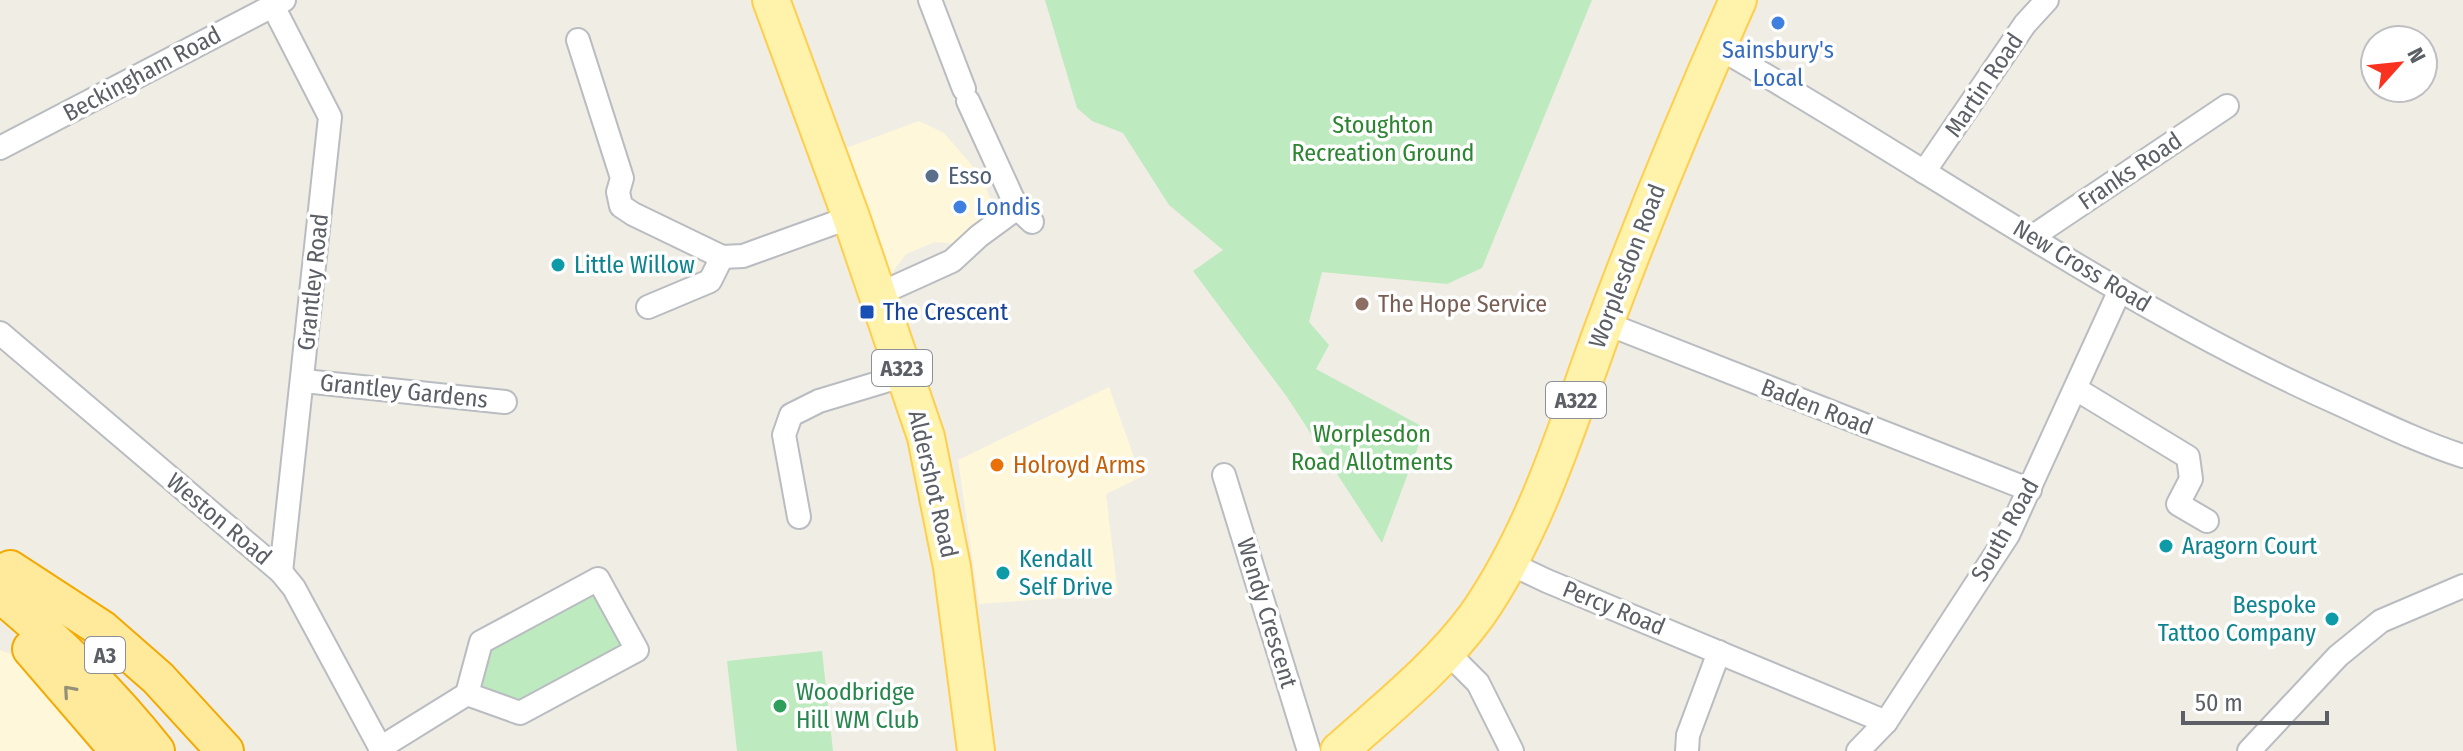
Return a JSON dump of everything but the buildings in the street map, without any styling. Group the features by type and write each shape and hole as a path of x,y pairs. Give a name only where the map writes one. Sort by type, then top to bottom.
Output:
{"highway":[{"name":"A3","path":"3,575 52,637 98,683 156,751"},
{"name":"A3","path":"3,575 79,629 144,695 190,751"},
{"path":"3,575 102,629 158,678 225,751"},
{"path":"0,619 41,659 119,751"}],"main road":[{"name":"Worplesdon Road","path":"1339,751 1447,652 1478,612 1509,563 1539,496 1659,181 1738,0"},
{"name":"Aldershot Road","path":"777,2 926,437 957,594 976,751"}],"street":[{"path":"877,295 952,261 979,236 1025,215 966,95 930,0"},
{"name":"Martin Road","path":"1924,172 2025,24 2047,0"},
{"name":"Beckingham Road","path":"0,148 278,3"},
{"name":"Grantley Road","path":"278,3 330,117 304,381 281,572"},
{"path":"578,40 622,178 618,192 621,206 722,257 743,256 851,217"},
{"name":"New Cross Road","path":"1717,47 2120,290 2285,380 2426,443 2463,456"},
{"name":"Franks Road","path":"2032,237 2227,106"},
{"path":"648,307 710,281 722,257"},
{"name":"South Road","path":"1858,751 1886,722 2008,535 2120,290"},
{"name":"Baden Road","path":"1605,323 2030,490"},
{"name":"Weston Road","path":"0,333 281,572 294,588 381,749"},
{"path":"799,517 784,435 791,415 819,401 905,375"},
{"name":"Grantley Gardens","path":"304,381 505,402"},
{"path":"2076,389 2188,457 2191,479 2178,504 2207,521"},
{"name":"Wendy Crescent","path":"1224,475 1309,751"},
{"name":"Percy Road","path":"1509,563 1886,722"},
{"path":"381,749 467,694 481,642 598,579 637,650 520,713 467,694"},
{"path":"2249,751 2338,656 2381,621 2463,586"},
{"path":"1447,652 1478,683 1512,751"},
{"path":"1687,751 1688,735 1719,652"}],"shaded area":[{"path":"919,121 944,133 970,163 982,179 994,207 993,214 959,244 935,242 906,254 889,277 843,149"},
{"path":"1109,387 1141,477 1106,494 1118,594 979,604 958,460"},
{"path":"0,650 18,657 91,751 0,751"}],"green space":[{"name":"Stoughton Recreation Ground","path":"1045,0 1592,0 1482,268 1447,284 1322,272 1309,322 1329,345 1316,369 1425,428 1382,543 1287,397 1193,271 1223,250 1169,205 1123,133 1092,121 1077,108"},
{"path":"587,594 601,599 620,634 620,648 523,702 486,691 481,682 488,654 497,642"},
{"name":"Woodbridge Hill WM Club","path":"822,651 833,751 737,751 727,661"}],"place":[{"name":"Sainsbury's Local","path":"1778,23"},
{"name":"Esso","path":"932,176"},
{"name":"Londis","path":"960,207"},
{"name":"Little Willow","path":"558,265"},
{"name":"The Hope Service","path":"1362,304"},
{"name":"The Crescent","path":"867,312"},
{"name":"Holroyd Arms","path":"997,465"},
{"name":"Aragorn Court","path":"2166,546"},
{"name":"Kendall Self Drive","path":"1003,573"},
{"name":"Bespoke Tattoo Company","path":"2332,619"},
{"name":"Woodbridge Hill WM Club","path":"780,706"}],"park label":[{"name":"Worplesdon Road Allotments","path":"1372,448"}]}
